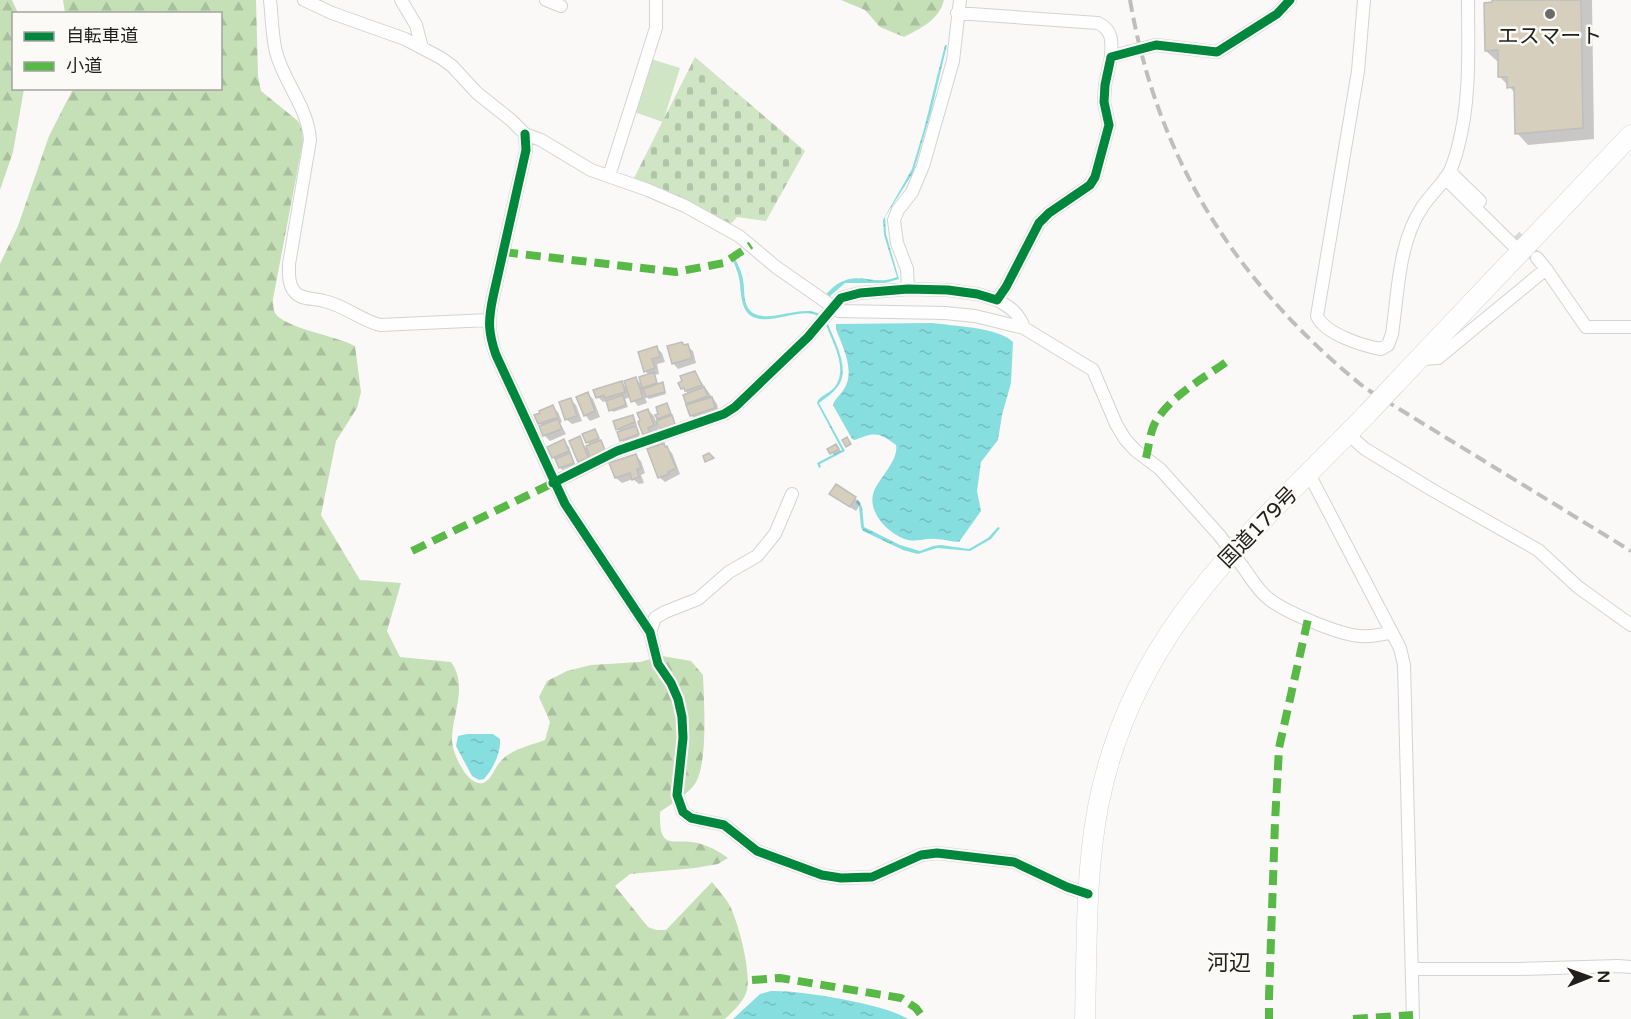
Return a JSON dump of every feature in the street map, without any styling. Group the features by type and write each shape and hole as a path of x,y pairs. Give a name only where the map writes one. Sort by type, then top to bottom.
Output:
{"highway":[{"name":"国道179号","path":"1085,1019 1088,894 1098,805 1130,700 1158,649 1187,606 1223,562 1368,414 1631,135"}],"street":[{"path":"270,0 276,51 309,128 310,140 290,264 289,282 295,293 301,297 326,301 350,310 367,322 380,325 489,320"},
{"path":"304,0 332,13 405,39 422,48 452,66 477,93 525,134 541,140 575,161 680,204 739,236 776,267 832,307 839,310 975,316 1024,328 1094,370 1116,424 1125,439 1135,450 1160,469 1220,536 1260,591 1270,600 1343,633 1378,636 1392,632"},
{"path":"400,0 416,25 422,48"},
{"path":"546,0 561,6"},
{"path":"609,176 655,32 656,0"},
{"path":"908,289 907,269 897,243 894,220 898,210 912,192 923,166 953,61 960,0"},
{"path":"1111,57 1156,45 1217,52 1262,25 1290,0"},
{"path":"1364,0 1358,71 1317,316 1319,322 1347,340 1362,346 1381,349 1388,345 1392,334 1404,251 1413,226 1420,209 1447,175 1460,138 1469,87 1468,0"},
{"path":"957,13 1098,23 1110,34 1111,57 1104,102 1109,125 1095,177 1090,185 1049,213 1039,224 997,300"},
{"path":"525,134 526,150 489,320 489,335 553,483 650,632 658,664 671,683 678,699 683,738 677,795 683,812 691,818 724,825 757,851 832,877 857,879 872,877 921,855 936,853 1014,862 1067,887 1088,894"},
{"path":"1447,175 1546,268 1586,327 1631,327"},
{"path":"1420,359 1437,358 1546,268"},
{"path":"553,483 617,451 724,414 735,407 808,337 841,298 849,295 908,289 948,290 976,294 997,300 1012,309 1021,319 1024,328"},
{"path":"1348,434 1365,449 1538,550 1578,587 1631,625"},
{"path":"1309,474 1400,648 1404,665 1413,1019"},
{"path":"650,632 655,618 698,599 729,572 757,555 775,534 792,494"},
{"path":"1412,969 1631,967"}],"green space":[{"path":"0,0 12,0 18,12 12,12 12,90 24,90 13,152 0,190"},
{"path":"63,0 256,0 258,76 261,91 298,121 303,141 273,299 274,310 280,318 289,323 355,346 361,392 357,408 336,441 321,515 360,580 401,583 387,631 400,657 451,662 456,671 459,689 452,744 457,759 466,774 477,783 483,783 509,754 545,740 550,722 539,697 547,681 567,671 591,665 640,662 662,656 691,661 703,675 704,746 700,772 690,790 660,812 660,825 664,838 668,841 698,843 728,858 718,864 695,868 630,874 615,886 648,927 666,930 712,882 727,901 734,916 744,949 748,982 746,994 725,1019 0,1019 0,264 18,226 49,136 72,90 222,90 222,12 65,12"},
{"path":"841,0 944,0 934,18 904,37 880,27 865,10"},
{"path":"695,57 805,151 766,221 737,217 730,225 634,178"},
{"path":"648,58 680,68 663,122 631,111"}],"water":[{"path":"945,45 947,45 931,112 913,173 885,217 886,234 899,279 885,283 845,283 829,297 824,297 834,287 852,278 887,280 897,277 884,235 883,220 912,169"},
{"path":"735,258 742,277 746,305 754,314 773,316 804,311 821,315 819,317 806,313 764,319 751,315 742,301 739,276 733,260"},
{"path":"932,323 986,330 1013,342 1011,383 998,440 981,462 977,491 981,511 959,542 942,539 908,540 894,533 881,522 873,507 872,499 874,491 895,457 896,445 876,435 852,439 833,405 844,389 849,374 847,359 836,324"},
{"path":"828,324 840,353 843,369 836,389 819,403 845,451 820,464 819,468 817,463 842,450 817,403 834,388 840,373 836,348 826,325"},
{"path":"858,500 862,507 864,527 900,545 920,551 941,545 969,549 988,538 998,527 1000,528 991,539 970,551 937,548 918,554 903,550 863,531 859,506 856,502"},
{"path":"493,734 500,739 496,761 484,779 479,780 472,776 456,746 458,736"},
{"path":"771,991 801,993 862,1003 897,1013 908,1019 733,1019 760,994"}],"building":[{"path":"1492,0 1581,0 1583,128 1515,134 1514,87 1507,88 1507,77 1498,77 1498,50 1485,51 1484,3 1492,2"},
{"path":"682,342 684,345 688,344 692,358 672,364 667,346"},
{"path":"657,346 660,357 652,359 655,368 644,372 638,352"},
{"path":"695,371 702,385 685,391 684,388 681,389 678,383 682,381 680,376"},
{"path":"654,372 657,383 642,388 639,377"},
{"path":"636,377 643,398 631,402 624,381"},
{"path":"622,381 625,392 605,398 604,395 596,398 593,390"},
{"path":"663,382 665,392 646,397 643,389"},
{"path":"704,387 708,396 686,404 683,395"},
{"path":"588,392 595,411 584,416 576,397"},
{"path":"623,395 626,405 609,411 606,401"},
{"path":"712,397 715,408 690,416 686,405"},
{"path":"571,398 577,416 565,420 559,402"},
{"path":"667,403 671,414 657,419 656,407"},
{"path":"553,405 558,417 538,424 534,415"},
{"path":"648,409 654,425 648,428 650,432 643,435 637,413"},
{"path":"633,415 635,422 616,430 613,421"},
{"path":"672,415 675,424 660,429 656,421"},
{"path":"558,419 562,429 543,436 539,426"},
{"path":"636,426 639,434 620,441 617,432"},
{"path":"595,429 599,438 586,443 582,434"},
{"path":"580,436 588,458 578,462 569,441"},
{"path":"847,437 851,444 846,447 842,440"},
{"path":"564,439 569,451 552,458 547,447"},
{"path":"601,440 605,450 590,457 586,446"},
{"path":"664,443 676,468 668,472 669,474 658,478 647,449"},
{"path":"836,444 839,449 830,454 827,449"},
{"path":"570,453 574,463 559,468 555,459"},
{"path":"709,453 714,458 705,462 703,456"},
{"path":"636,454 641,468 637,469 639,477 632,480 630,473 615,478 609,463"},
{"path":"836,484 856,497 850,507 829,494"}],"tunnel":[{"path":"1515,236 1537,258"}],"railway":[{"path":"1130,0 1143,59 1161,114 1183,167 1210,216 1242,263 1279,307 1365,388 1631,551"}],"marked path":[{"path":"503,252 676,272 724,263 751,245"},
{"path":"1146,458 1152,429 1163,412 1189,388 1229,360"},
{"path":"412,551 553,483"},
{"path":"1273,1019 1269,1019 1269,997 1279,748 1308,619"},
{"path":"752,980 780,978 901,998 916,1008 924,1019"},
{"path":"1353,1019 1413,1015"}],"cycle path":[{"path":"553,483 617,451 724,414 735,407 808,337 841,298 860,293 908,289 948,290 977,294 997,300 1039,223 1049,213 1090,185 1095,177 1109,125 1104,102 1111,57 1156,45 1217,52 1277,14 1290,0"},
{"path":"525,134 526,150 491,305 491,340 565,504 650,632 658,664 671,683 678,699 683,738 677,795 683,812 691,818 724,825 757,851 822,875 841,878 872,877 921,855 937,853 1014,862 1067,887 1088,894"}],"place":[{"name":"エスマート","path":"1550,14"}],"district":[{"name":"河辺","path":"1229,962"}]}
